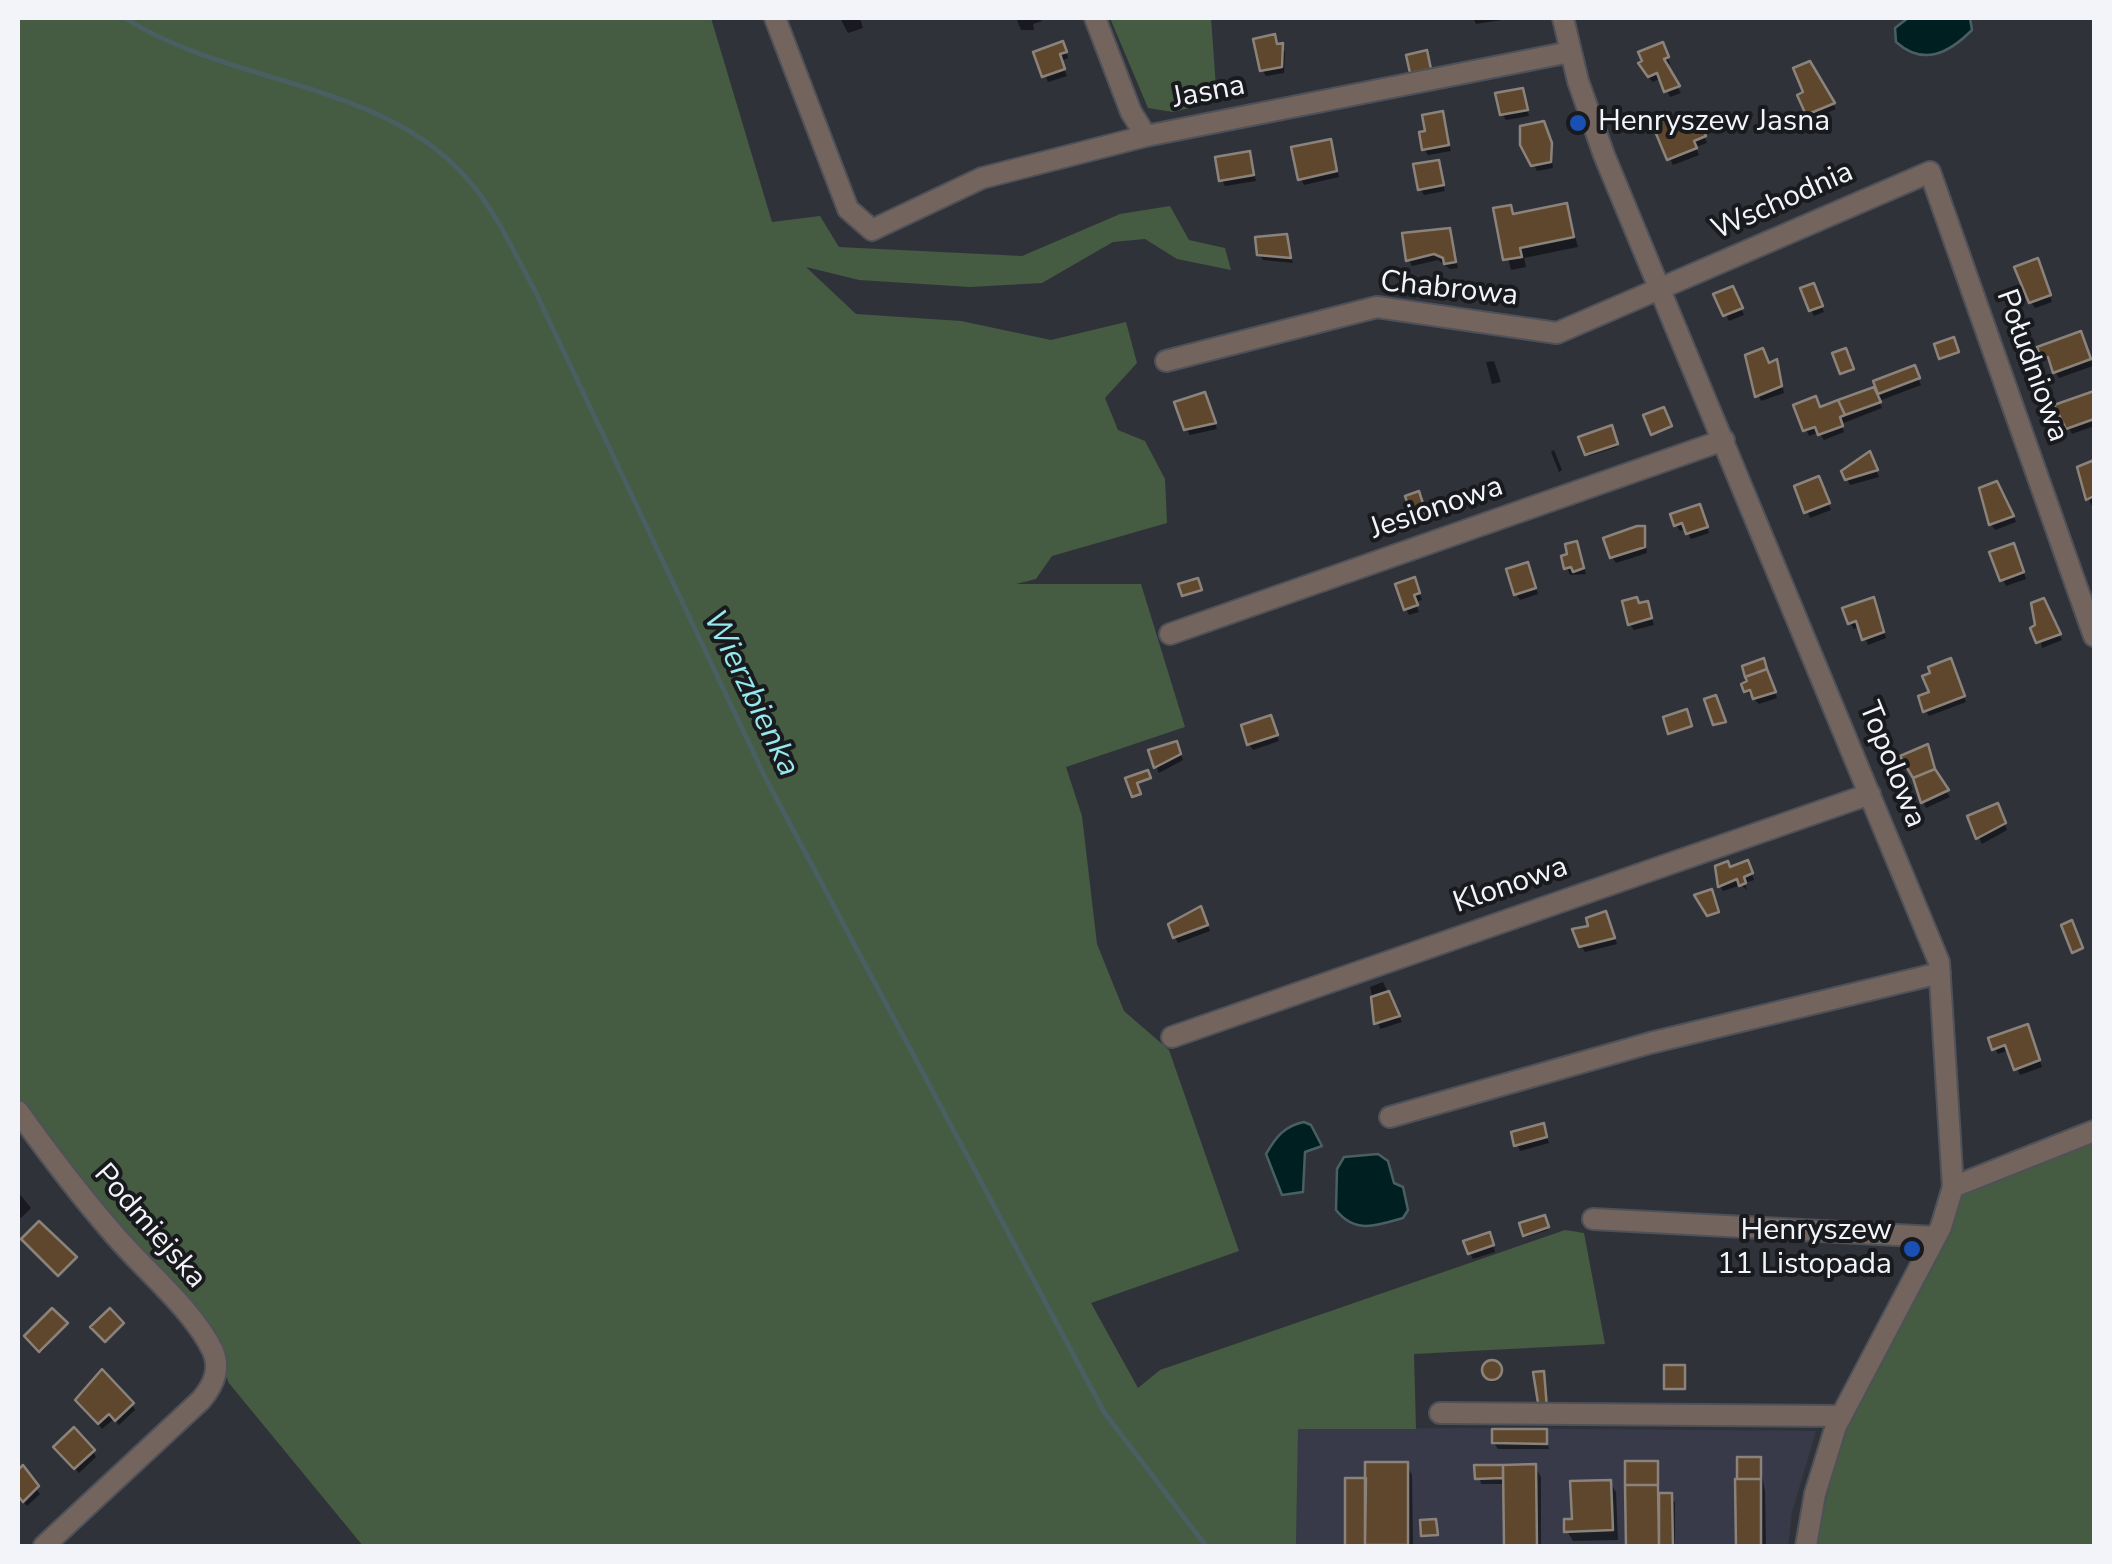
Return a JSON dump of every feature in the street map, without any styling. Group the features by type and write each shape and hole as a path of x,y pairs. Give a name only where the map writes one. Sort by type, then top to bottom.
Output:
{"street":[{"name":"Jasna","path":"775,18 848,209 872,230 982,178 1146,136 1570,52"},
{"path":"1095,18 1131,112 1146,136"},
{"name":"Topolowa","path":"1563,18 1589,117 1927,929 1940,974 1952,1187 1935,1237 1840,1416 1816,1494 1806,1546"},
{"name":"Wschodnia","path":"1662,290 1798,226 1930,172"},
{"name":"Południowa","path":"1930,172 2094,636"},
{"name":"Chabrowa","path":"1166,362 1376,307 1556,333 1662,290"},
{"name":"Jesionowa","path":"1170,634 1724,440"},
{"name":"Klonowa","path":"1172,1037 1870,794"},
{"path":"1390,1117 1650,1043 1940,974"},
{"name":"Podmiejska","path":"18,1111 74,1187 212,1350 216,1364 211,1389 44,1546"},
{"path":"1952,1187 2094,1130"},
{"path":"1593,1220 1935,1237"},
{"path":"1440,1413 1840,1416"}],"shaded area":[{"path":"18,18 711,18 772,222 820,216 839,247 1022,256 1120,214 1170,206 1189,240 1225,248 1231,270 1177,259 1145,239 1113,242 1042,283 970,287 859,280 806,267 856,314 961,321 1051,340 1126,322 1137,363 1105,398 1118,430 1145,441 1165,479 1167,523 1052,556 1036,579 1016,584 1141,584 1185,727 1066,767 1082,816 1097,944 1124,1011 1169,1050 1239,1251 1091,1303 1138,1388 1160,1370 1565,1230 1584,1233 1605,1344 1414,1354 1416,1429 1298,1429 1296,1546 363,1546 228,1382 223,1358 18,1099"},
{"path":"1110,18 1211,18 1217,101 1173,112 1148,108"},
{"path":"1908,18 1970,18 1972,30 1945,51 1916,54 1896,42 1895,28"},
{"path":"1304,1122 1311,1125 1322,1146 1305,1152 1303,1192 1282,1195 1266,1154 1281,1133"},
{"path":"2094,1141 2094,1546 1817,1546 1834,1466 1850,1419 1927,1280 1963,1192"},
{"path":"1378,1154 1388,1161 1394,1183 1403,1187 1408,1210 1403,1218 1358,1225 1336,1210 1337,1169 1344,1157"},
{"path":"1297,1429 1816,1431 1792,1512 1788,1546 1296,1546"}],"building":[{"path":"1275,34 1277,44 1283,43 1282,67 1260,71 1253,39"},
{"path":"1063,41 1067,52 1060,54 1065,69 1042,77 1033,52"},
{"path":"1663,42 1669,57 1664,59 1680,86 1664,92 1657,73 1648,77 1638,63 1642,61 1638,52"},
{"path":"1427,50 1431,69 1410,73 1406,55"},
{"path":"1810,61 1835,103 1806,115 1797,95 1803,92 1793,68"},
{"path":"1523,88 1528,110 1500,115 1495,93"},
{"path":"1443,111 1449,145 1422,150 1422,115"},
{"path":"1697,114 1706,136 1694,141 1697,148 1667,160 1652,124 1669,117 1672,124"},
{"path":"1544,121 1552,143 1551,162 1531,166 1520,145 1520,126"},
{"path":"1331,139 1337,171 1298,180 1291,147"},
{"path":"1250,151 1254,175 1219,181 1215,157"},
{"path":"1439,160 1444,185 1418,190 1413,164"},
{"path":"1567,203 1574,237 1520,248 1522,257 1503,260 1493,208 1511,205 1513,214"},
{"path":"1450,228 1456,262 1444,264 1443,258 1434,254 1406,261 1402,233"},
{"path":"1287,234 1291,258 1257,255 1255,237"},
{"path":"2038,258 2051,295 2029,303 2014,267"},
{"path":"1814,283 1823,306 1809,311 1800,288"},
{"path":"1733,286 1743,308 1723,316 1713,294"},
{"path":"2081,331 2091,359 2053,373 2048,357 2041,359 2037,347"},
{"path":"1954,337 1959,352 1939,359 1934,344"},
{"path":"1763,348 1769,363 1777,359 1782,386 1755,397 1745,355"},
{"path":"1846,348 1854,369 1840,374 1832,353"},
{"path":"1915,365 1920,378 1878,394 1873,381"},
{"path":"1874,387 1881,402 1845,415 1838,400"},
{"path":"2094,391 2094,419 2066,429 2054,405"},
{"path":"1205,392 1216,423 1184,430 1174,402"},
{"path":"1816,396 1820,407 1838,400 1845,415 1840,417 1843,426 1818,435 1815,427 1803,431 1793,405"},
{"path":"1664,407 1672,426 1651,435 1643,415"},
{"path":"1612,425 1618,444 1585,455 1578,437"},
{"path":"1870,451 1878,470 1845,480 1841,471"},
{"path":"2094,460 2094,496 2086,500 2077,467"},
{"path":"1819,476 1830,503 1804,513 1794,486"},
{"path":"1997,481 2014,516 1989,525 1979,488"},
{"path":"1419,491 1426,513 1412,517 1405,496"},
{"path":"1700,504 1708,527 1686,534 1682,523 1674,526 1670,514"},
{"path":"1645,526 1645,547 1610,558 1603,538"},
{"path":"1577,541 1584,568 1573,572 1571,567 1564,569 1561,556 1567,554 1565,544"},
{"path":"2014,543 2024,572 2000,581 1989,552"},
{"path":"1528,562 1536,588 1514,595 1506,569"},
{"path":"1415,577 1420,593 1414,595 1418,605 1404,610 1395,584"},
{"path":"1198,578 1202,590 1182,596 1178,584"},
{"path":"1637,597 1639,603 1648,601 1652,618 1628,625 1622,601"},
{"path":"1874,597 1884,632 1862,640 1856,621 1848,624 1842,608"},
{"path":"2044,598 2061,634 2036,643 2030,628 2035,625 2031,603"},
{"path":"1764,658 1767,669 1745,677 1742,666"},
{"path":"1951,658 1965,696 1923,712 1918,696 1929,692 1922,676 1930,673 1928,667"},
{"path":"1767,669 1776,692 1753,699 1750,690 1744,692 1741,684 1747,681 1745,677"},
{"path":"1716,695 1726,722 1713,725 1704,699"},
{"path":"1687,709 1692,726 1668,734 1663,717"},
{"path":"1271,715 1278,735 1247,745 1241,725"},
{"path":"1177,741 1181,754 1154,768 1148,750"},
{"path":"1928,744 1935,769 1913,778 1900,756"},
{"path":"1935,769 1949,790 1921,803 1913,778"},
{"path":"1148,770 1151,778 1137,783 1141,794 1132,797 1125,778"},
{"path":"1998,803 2006,823 1976,839 1967,816"},
{"path":"1748,860 1753,873 1744,877 1746,883 1739,886 1737,879 1718,887 1715,866 1728,861 1730,867"},
{"path":"1712,889 1719,912 1707,916 1694,895"},
{"path":"1201,906 1208,925 1173,938 1168,924"},
{"path":"1606,911 1615,938 1579,947 1572,929 1588,926 1586,918"},
{"path":"2072,920 2083,948 2072,953 2061,925"},
{"path":"1389,991 1400,1016 1374,1024 1371,997"},
{"path":"2028,1024 2040,1060 2014,1070 2005,1045 1992,1050 1988,1038"},
{"path":"1544,1123 1547,1137 1514,1146 1511,1132"},
{"path":"1545,1215 1549,1227 1523,1236 1519,1223"},
{"path":"39,1221 77,1257 58,1276 21,1239"},
{"path":"1490,1232 1494,1245 1468,1254 1463,1241"},
{"path":"52,1308 68,1323 39,1352 24,1336"},
{"path":"110,1308 124,1323 105,1342 90,1327"},
{"path":"1492,1360 1502,1370 1492,1380 1482,1370"},
{"path":"1664,1365 1685,1365 1685,1389 1664,1389"},
{"path":"102,1369 134,1403 115,1421 109,1414 98,1424 75,1400"},
{"path":"1544,1371 1547,1408 1539,1409 1533,1372"},
{"path":"74,1427 95,1450 74,1469 53,1447"},
{"path":"1492,1429 1547,1429 1547,1444 1492,1443"},
{"path":"1737,1457 1761,1457 1761,1479 1737,1479"},
{"path":"1625,1461 1658,1461 1658,1485 1625,1485"},
{"path":"1365,1462 1408,1462 1408,1545 1365,1545"},
{"path":"1536,1464 1537,1546 1504,1546 1503,1465"},
{"path":"23,1465 39,1486 23,1502 18,1496 18,1470"},
{"path":"1474,1465 1503,1465 1503,1478 1475,1479"},
{"path":"1345,1478 1366,1478 1365,1545 1345,1546"},
{"path":"1735,1479 1761,1479 1761,1546 1736,1546"},
{"path":"1611,1480 1613,1530 1564,1532 1564,1519 1572,1519 1570,1481"},
{"path":"1625,1485 1658,1485 1659,1546 1626,1546"},
{"path":"1659,1493 1672,1493 1673,1546 1659,1546"},
{"path":"1436,1519 1438,1535 1421,1536 1420,1520"}],"waterway":[{"name":"Wierzbienka","path":"125,18 166,40 346,101 389,120 429,144 464,175 485,202 536,293 766,779 1104,1412 1206,1546"}],"place":[{"name":"Henryszew Jasna","path":"1578,123"},
{"name":"Henryszew 11 Listopada","path":"1912,1249"}]}
